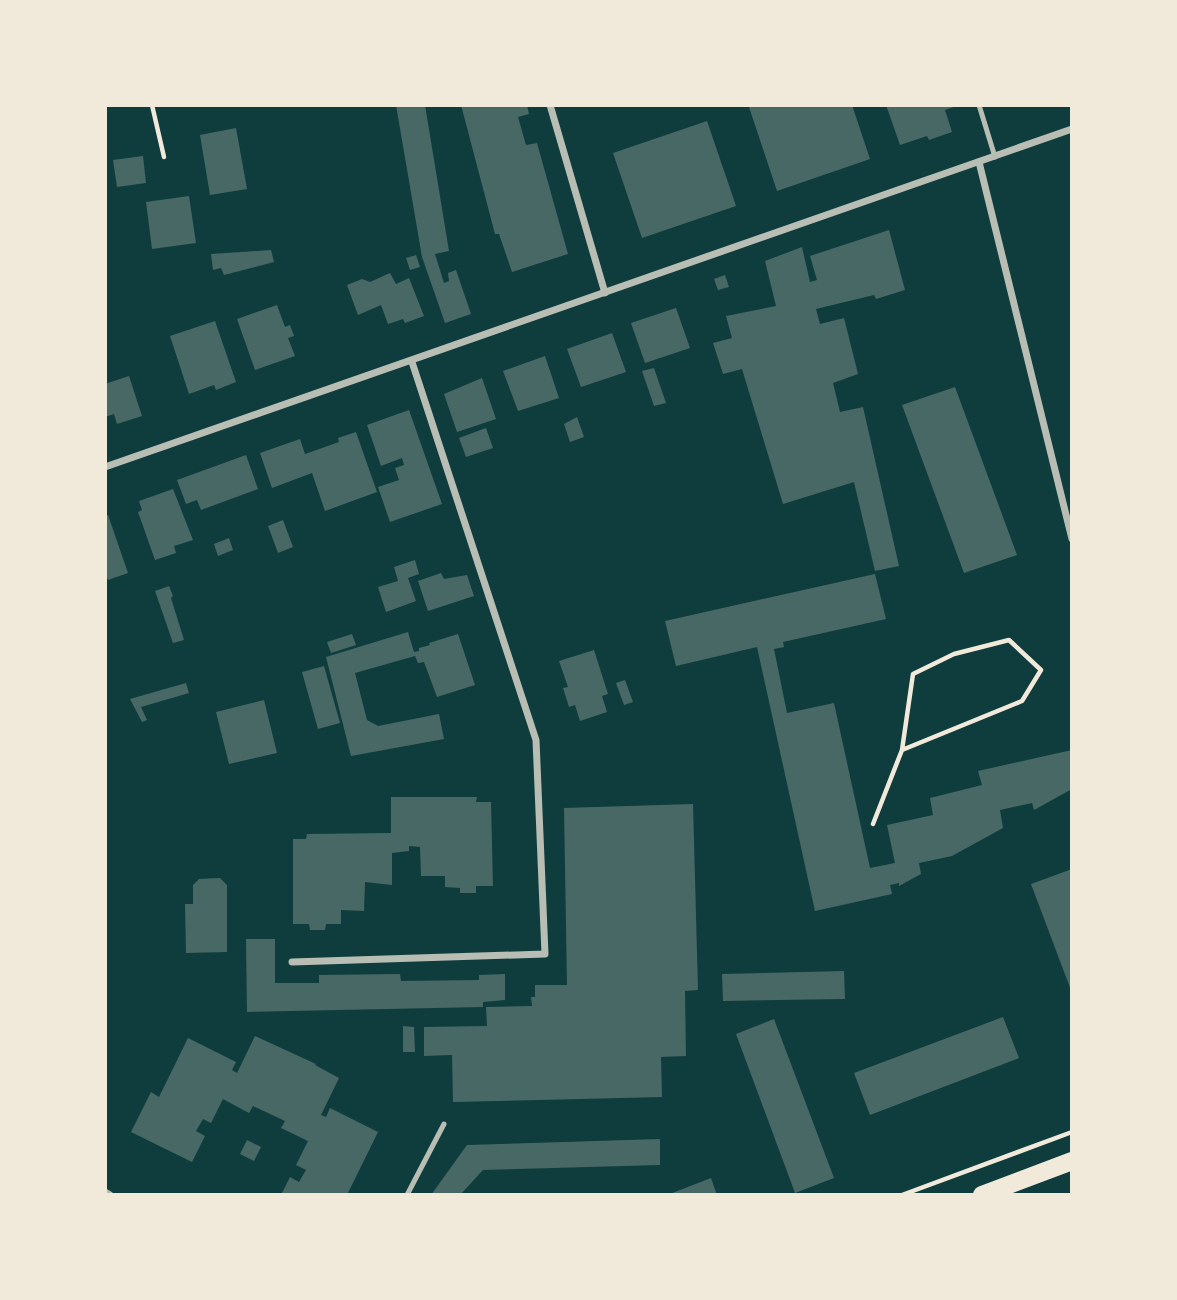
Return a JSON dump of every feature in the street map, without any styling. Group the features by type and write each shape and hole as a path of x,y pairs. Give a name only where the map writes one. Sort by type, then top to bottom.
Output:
{"main road":[{"path":"982,1195 1072,1161"}],"street":[{"path":"550,105 605,293"},
{"path":"105,467 1072,130"},
{"path":"979,162 1072,539"},
{"path":"292,962 545,954 536,740 412,362"},
{"path":"105,1192 110,1195"}],"lane":[{"path":"979,105 995,157"},
{"path":"407,1195 444,1124"}],"path":[{"path":"152,105 163,157"},
{"path":"873,824 902,750 913,674 954,654 1009,640 1041,670 1022,701 902,750"},
{"path":"902,1195 1072,1132"}],"building":[{"path":"396,105 425,105 449,251 435,254 444,283 449,281 448,273 456,270 471,314 445,323 422,257"},
{"path":"461,105 527,105 529,114 518,117 526,145 537,143 568,254 512,272 499,234 495,234"},
{"path":"852,105 870,159 777,191 749,107"},
{"path":"886,105 959,105 945,110 952,132 929,140 927,136 900,145"},
{"path":"707,121 736,206 642,238 613,153"},
{"path":"236,128 247,189 210,195 200,135"},
{"path":"143,156 146,183 117,187 113,160"},
{"path":"189,196 196,243 152,249 146,202"},
{"path":"889,230 905,290 876,299 874,295 816,309 820,324 844,318 858,374 833,383 840,412 863,407 899,566 875,571 854,482 783,504 742,369 723,374 713,343 732,338 726,316 776,306 765,261 802,247 810,282 817,280 810,256"},
{"path":"271,250 274,262 224,275 221,268 213,270 211,254"},
{"path":"416,255 420,267 410,270 406,258"},
{"path":"390,273 396,284 409,278 424,316 405,323 403,319 388,324 381,305 358,315 347,285 362,279 370,282"},
{"path":"725,275 729,287 718,290 714,279"},
{"path":"277,305 285,327 290,325 294,336 288,338 295,356 255,370 237,319"},
{"path":"676,308 690,348 645,363 631,323"},
{"path":"215,321 236,382 216,390 214,385 189,394 170,336"},
{"path":"612,333 626,372 581,387 567,349"},
{"path":"545,356 559,398 518,411 503,371"},
{"path":"654,368 666,403 654,406 642,371"},
{"path":"129,376 142,416 117,424 114,414 105,417 105,384"},
{"path":"482,378 496,419 457,432 444,394"},
{"path":"955,387 1017,555 964,573 902,405"},
{"path":"409,410 442,504 390,522 378,487 399,480 395,468 404,465 402,458 381,466 367,425"},
{"path":"577,417 584,437 570,442 564,424"},
{"path":"486,428 493,448 466,457 459,438"},
{"path":"356,432 377,492 325,511 312,473 272,488 260,453 300,439 305,454 339,442 338,438"},
{"path":"246,455 258,489 201,510 197,500 186,504 177,480"},
{"path":"173,489 193,540 174,546 176,553 155,560 138,512 142,510 139,501"},
{"path":"108,515 128,573 108,580 105,573 105,516"},
{"path":"283,520 293,547 278,553 268,526"},
{"path":"229,538 233,550 218,556 214,544"},
{"path":"415,560 419,574 408,578 416,601 386,612 378,587 398,581 394,567"},
{"path":"441,573 444,579 467,575 474,596 428,611 418,581"},
{"path":"875,574 886,619 783,642 784,647 774,649 787,713 834,703 870,868 895,863 887,825 933,815 930,798 982,785 978,771 1072,750 1072,789 1034,810 1032,803 1000,810 1003,828 952,856 919,863 921,874 899,886 899,883 890,885 892,894 815,911 757,647 676,666 665,621"},
{"path":"169,586 184,640 173,643 155,591"},
{"path":"408,632 414,652 430,645 429,643 458,634 475,685 437,697 424,662 418,663 415,656 355,673 367,720 378,726 439,714 444,739 351,756 326,657"},
{"path":"352,634 356,645 331,653 327,642"},
{"path":"594,650 608,694 602,696 607,712 580,721 575,705 569,707 563,688 568,687 559,661"},
{"path":"324,666 340,723 318,729 302,672"},
{"path":"625,680 633,702 624,705 616,683"},
{"path":"186,683 189,693 141,707 147,720 142,722 130,699"},
{"path":"264,700 277,753 229,764 216,712"},
{"path":"391,797 477,797 476,802 491,802 493,886 476,886 476,893 460,893 460,888 445,887 445,876 421,876 420,847 409,846 409,851 392,853 392,885 365,882 364,911 341,910 341,924 326,924 325,930 310,930 309,924 293,924 293,839 306,839 307,834 391,833"},
{"path":"693,804 698,990 685,991 686,1056 661,1057 662,1097 453,1102 452,1055 424,1056 424,1027 487,1026 486,1007 532,1006 531,997 535,997 535,985 567,985 564,808"},
{"path":"1072,869 1072,993 1031,884"},
{"path":"220,878 227,885 227,952 186,953 185,904 193,904 193,885 199,879"},
{"path":"246,939 275,939 275,983 319,983 319,975 400,974 401,981 479,980 479,975 505,974 505,1000 483,1002 483,1007 247,1012"},
{"path":"844,971 845,999 723,1001 722,974"},
{"path":"1003,1017 1019,1058 870,1115 854,1073"},
{"path":"774,1019 834,1178 795,1193 736,1034"},
{"path":"403,1026 414,1027 415,1052 403,1052"},
{"path":"255,1036 316,1064 339,1078 321,1115 326,1117 330,1108 378,1132 347,1195 281,1195 290,1177 299,1182 306,1170 296,1165 308,1141 281,1128 285,1121 253,1106 249,1113 223,1099 211,1123 203,1119 196,1131 205,1136 192,1162 131,1132 151,1092 159,1097 188,1038 236,1062 232,1070 237,1073"},
{"path":"660,1139 660,1165 483,1170 460,1195 431,1195 467,1145"},
{"path":"247,1140 261,1147 254,1161 240,1154"},
{"path":"711,1178 717,1195 667,1195"}]}
